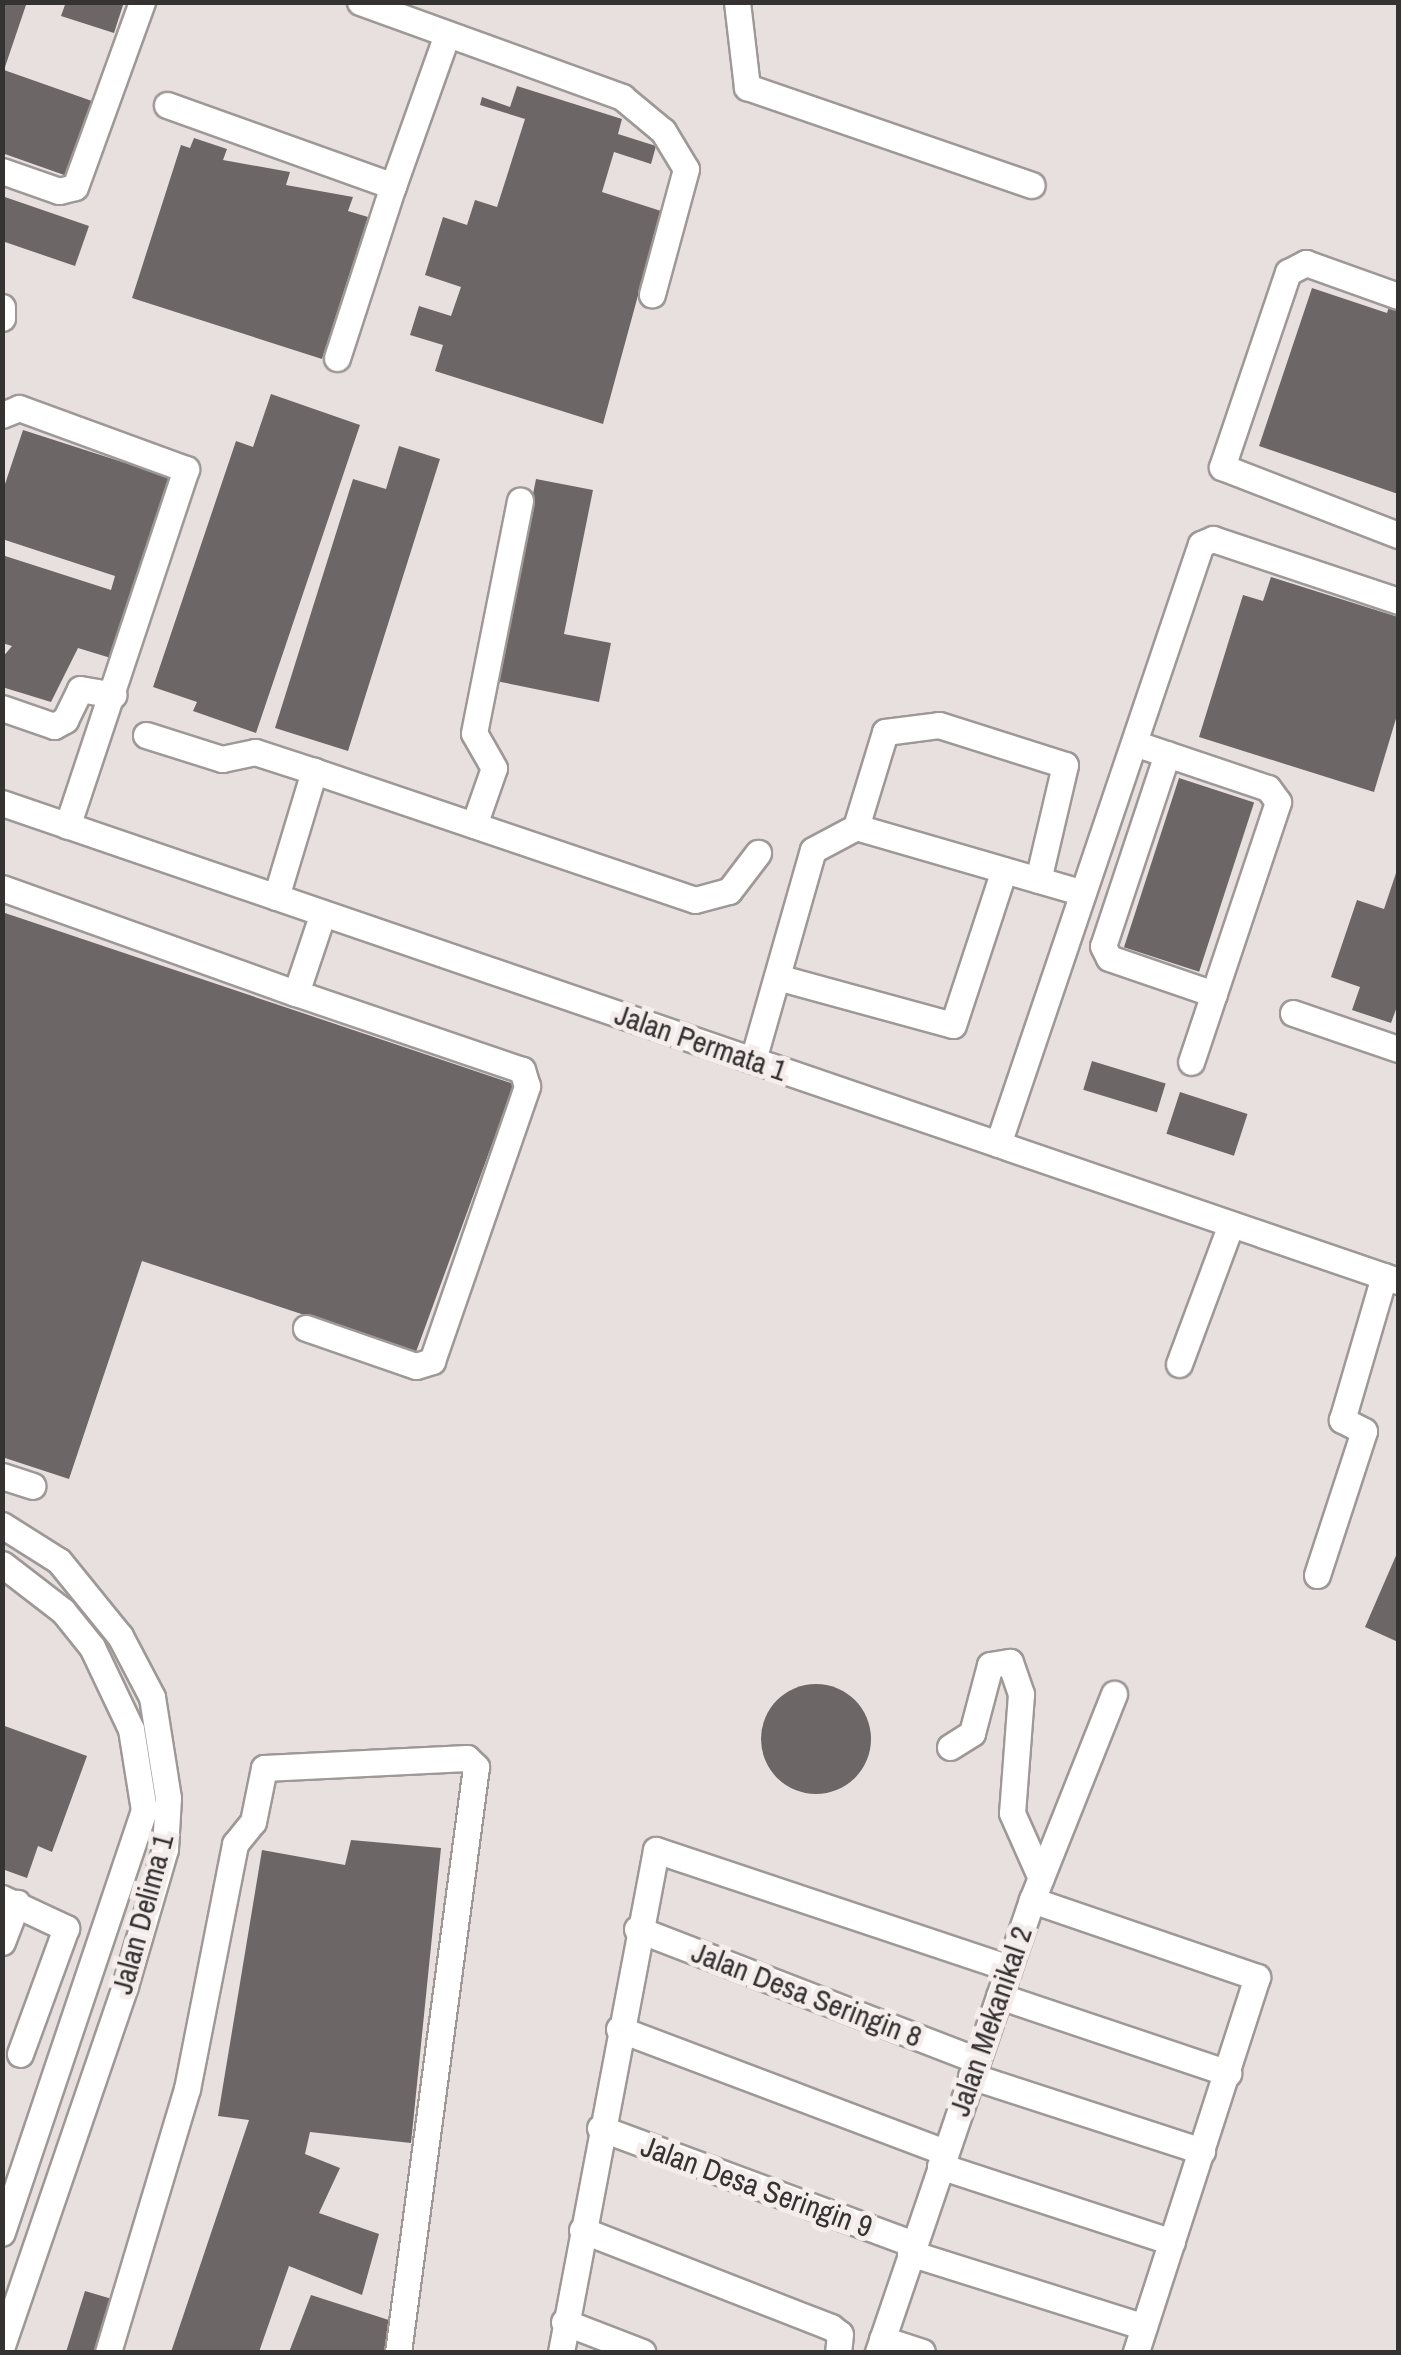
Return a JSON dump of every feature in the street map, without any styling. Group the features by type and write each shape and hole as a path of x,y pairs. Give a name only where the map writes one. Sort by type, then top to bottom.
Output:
{"street":[{"path":"2,171 64,192 75,186 142,2"},
{"path":"360,2 399,9 447,34 622,97 663,130 686,169 652,294"},
{"path":"738,2 748,87 1032,185"},
{"path":"337,358 447,34"},
{"path":"168,106 393,186"},
{"path":"1398,296 1306,263 1288,272 1222,466 1398,535"},
{"path":"2,307 2,318"},
{"path":"2,414 19,408 186,469 67,826"},
{"path":"474,825 494,768 474,733 520,501"},
{"path":"998,1144 1201,544 1212,538 1398,601"},
{"path":"2,708 54,726 65,720 80,689 113,695"},
{"path":"753,1060 813,850 856,826 885,732 939,725 1066,765 1038,880"},
{"path":"146,735 222,759 255,752 695,900 729,891 758,854"},
{"path":"1134,742 1268,788 1278,802 1191,1062"},
{"path":"1167,754 1103,946 1109,958 1214,994"},
{"path":"276,897 314,771"},
{"name":"Jalan Permata 1","path":"2,804 1391,1278"},
{"path":"856,826 1083,892"},
{"path":"776,977 953,1025 1004,870"},
{"path":"2,888 522,1070 526,1086 432,1361 416,1366 306,1328"},
{"path":"296,993 324,913"},
{"path":"1293,1012 1398,1049"},
{"path":"1179,1364 1231,1224"},
{"path":"1316,1575 1364,1431 1342,1420 1391,1278"},
{"path":"2,1476 32,1486"},
{"name":"Jalan Delima 1","path":"2,1525 81,1585 152,1697 166,1751 165,1849 125,1986 2,2346"},
{"name":"Jalan Delima 1","path":"2,1564 92,1646 142,1770 138,1842 4,2224"},
{"path":"950,1747 972,1733 990,1664 1010,1662 1022,1694 1012,1813 1036,1889 1250,1970 1256,1986 1136,2352"},
{"name":"Jalan Mekanikal 2","path":"880,2346 1036,1889 1114,1694"},
{"path":"108,2352 187,2089 235,1844 254,1822 264,1768 467,1758 476,1768 398,2352"},
{"path":"562,2352 564,2322 650,1860 664,1847 1008,1968"},
{"path":"2,1942 10,1901 66,1928 11,2051 58,2068"},
{"name":"Jalan Desa Seringin 8","path":"637,1929 974,2068 1202,2151"},
{"path":"90,1975 125,1986"},
{"path":"998,1996 1228,2072"},
{"path":"618,2029 942,2158 1172,2242"},
{"name":"Jalan Desa Seringin 9","path":"600,2128 912,2249 1144,2327"},
{"path":"4,2224 42,2231"},
{"path":"582,2230 832,2327 842,2340 838,2352"},
{"path":"564,2322 642,2352"},
{"path":"880,2346 922,2352"}],"building":[{"path":"2,2 27,2 4,70 92,101 67,176 2,153"},
{"path":"66,2 124,2 114,33 61,16"},
{"path":"517,86 622,119 618,134 656,146 651,164 614,152 602,192 661,211 603,424 435,371 443,345 410,335 419,306 451,316 461,287 425,275 443,217 467,225 475,200 497,207 525,119 480,105 482,97 510,107"},
{"path":"194,138 227,149 223,160 290,172 286,185 353,197 348,211 368,217 322,359 132,298 181,145 190,148"},
{"path":"2,196 89,226 75,266 2,241"},
{"path":"1312,288 1387,313 1390,303 1398,306 1398,494 1259,446"},
{"path":"271,394 360,425 256,733 193,711 197,702 153,687 236,441 253,447"},
{"path":"23,430 172,478 114,659 78,648 51,702 2,687 2,658 12,646 2,643 2,555 111,590 115,576 2,539 2,493"},
{"path":"399,446 440,459 348,751 275,728 353,479 386,489"},
{"path":"536,479 593,490 564,634 611,643 599,702 496,681"},
{"path":"1271,577 1398,617 1398,712 1374,792 1199,737 1243,595 1263,601"},
{"path":"1179,778 1254,802 1199,972 1124,947"},
{"path":"1398,867 1398,1004 1391,1023 1352,1010 1360,987 1331,977 1357,900 1384,909"},
{"path":"2,912 514,1084 416,1352 142,1261 69,1479 2,1457"},
{"path":"1092,1061 1166,1084 1157,1112 1083,1090"},
{"path":"1180,1092 1248,1114 1234,1156 1166,1134"},
{"path":"1398,1551 1398,1642 1365,1627"},
{"path":"816,1684 837,1688 855,1700 867,1718 871,1739 867,1760 855,1778 837,1790 816,1794 795,1790 777,1778 765,1760 761,1739 765,1718 777,1700 795,1688"},
{"path":"2,1725 87,1756 52,1852 38,1846 27,1878 2,1869"},
{"path":"351,1840 441,1848 411,2143 310,2132 305,2154 340,2168 319,2213 379,2234 362,2295 289,2266 259,2352 171,2352 249,2120 218,2116 262,1850 345,1865"},
{"path":"85,2291 112,2299 95,2352 66,2352"},
{"path":"311,2295 395,2322 387,2352 289,2352"}]}
